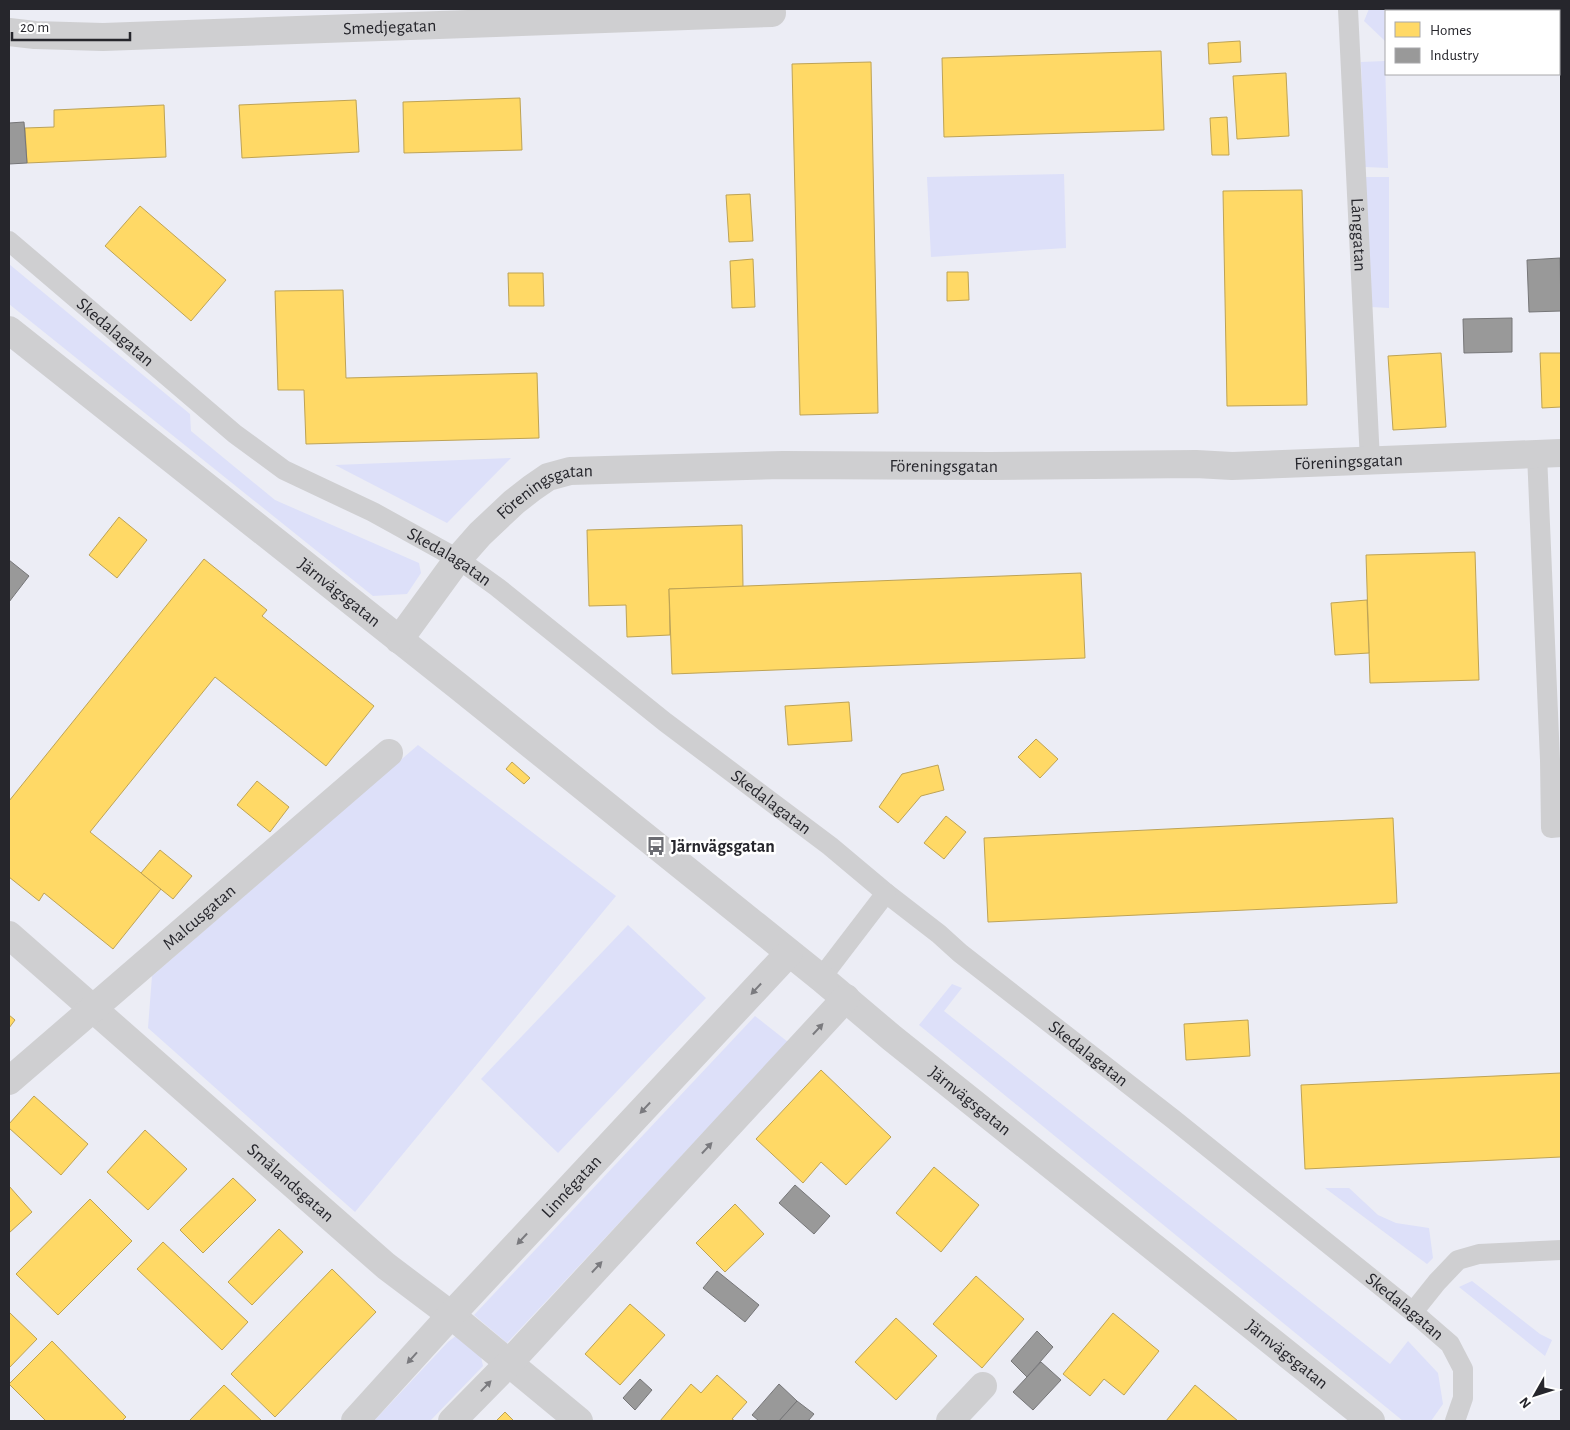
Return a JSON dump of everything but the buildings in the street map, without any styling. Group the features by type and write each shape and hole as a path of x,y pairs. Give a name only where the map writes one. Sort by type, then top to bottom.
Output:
{"street":[{"name":"Smedjegatan","path":"9,32 34,35 103,37 772,13"},
{"name":"Järnvägsgatan","path":"9,330 846,998 900,1044 1371,1421"},
{"name":"Föreningsgatan","path":"399,640 458,559 500,515 548,477 570,471 783,465 990,466 1196,464 1232,466 1549,454"},
{"name":"Malcusgatan","path":"9,1081 389,753"},
{"name":"Smålandsgatan","path":"9,935 386,1266 510,1362 579,1421"},
{"name":"Linnégatan","path":"355,1421 451,1315 789,953"},
{"path":"452,1421 510,1362 846,998"},
{"path":"950,1421 982,1386"}],"lane":[{"name":"Långgatan","path":"1348,9 1370,461"},
{"name":"Skedalagatan","path":"9,241 235,434 284,470 373,512 458,559 497,587 665,722 830,846 886,893 940,934 960,953 1173,1119 1413,1312 1450,1344 1463,1369 1463,1398 1455,1421"},
{"path":"1549,454 1551,828 1561,827"},
{"path":"821,978 886,893"},
{"path":"1413,1312 1458,1260 1479,1254 1561,1250"}],"shaded area":[{"path":"1369,9 1384,9 1385,41 1364,21"},
{"path":"1385,61 1388,168 1365,167 1361,62"},
{"path":"1064,174 1066,248 931,257 927,177"},
{"path":"1364,177 1389,177 1389,308 1371,307"},
{"path":"9,264 190,414 191,431 275,500 419,563 421,573 407,594 373,596 9,304"},
{"path":"511,458 447,523 335,465"},
{"path":"418,745 616,896 355,1212 148,1028 152,976"},
{"path":"628,925 706,998 558,1153 481,1079"},
{"path":"952,984 962,988 944,1011 1390,1364 1408,1341 1438,1373 1443,1404 1431,1421 1403,1421 919,1025"},
{"path":"755,1016 788,1042 507,1343 474,1315"},
{"path":"1325,1188 1349,1188 1378,1215 1396,1223 1429,1228 1433,1258 1427,1264"},
{"path":"1472,1281 1540,1334 1552,1340 1545,1356 1459,1287"},
{"path":"457,1335 480,1352 483,1366 430,1421 374,1421 448,1342"}],"place":[{"name":"Järnvägsgatan","path":"656,846"}]}
